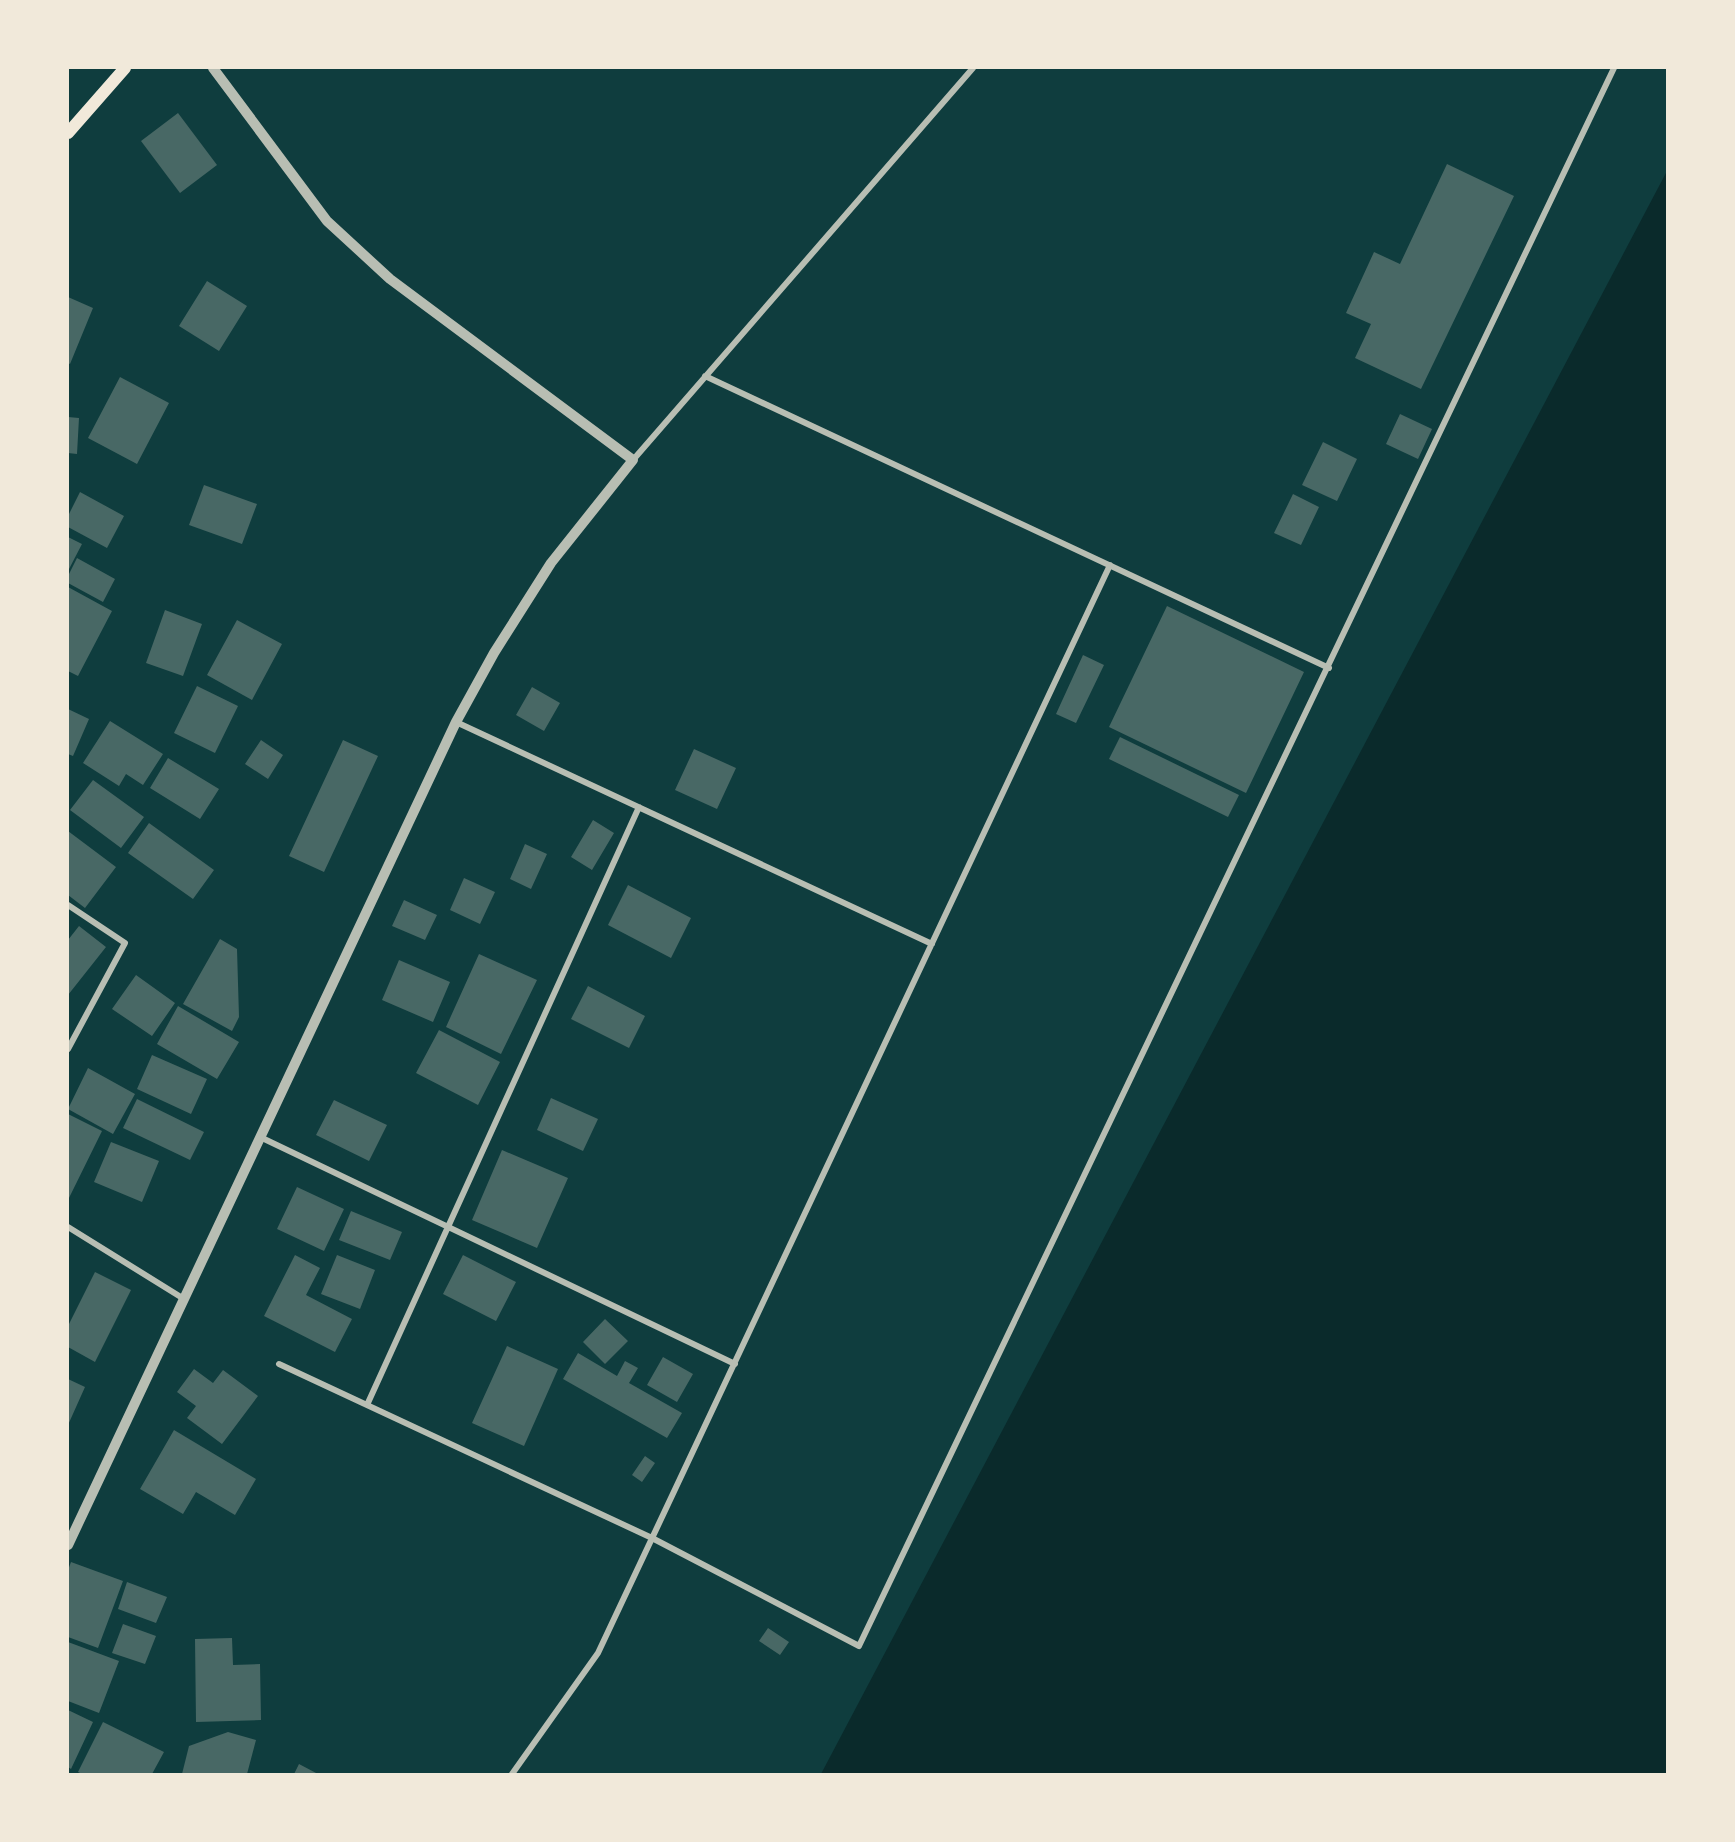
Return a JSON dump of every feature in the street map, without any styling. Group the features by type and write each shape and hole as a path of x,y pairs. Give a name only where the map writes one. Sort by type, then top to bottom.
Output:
{"main road":[{"path":"68,133 125,68"}],"street":[{"path":"213,68 327,221 390,279 633,460"},
{"path":"68,1545 456,722 494,653 551,563 633,460 974,68"},
{"path":"279,1364 652,1538 860,1646 1614,68"},
{"path":"705,376 1329,668"},
{"path":"512,1774 598,1653 1110,565"},
{"path":"456,722 932,944"},
{"path":"367,1405 639,807"},
{"path":"68,905 125,943 68,1049"},
{"path":"260,1137 735,1364"},
{"path":"68,1227 184,1299"}],"water":[{"path":"1667,171 1667,1774 821,1774"}],"building":[{"path":"178,113 217,165 180,193 141,141"},
{"path":"1447,164 1514,196 1421,389 1355,358 1371,324 1346,313 1374,252 1400,264"},
{"path":"207,281 247,306 219,351 179,326"},
{"path":"68,297 93,308 70,364 68,363"},
{"path":"120,377 169,403 137,464 88,438"},
{"path":"1400,414 1432,429 1418,459 1386,444"},
{"path":"68,417 79,418 77,454 68,453"},
{"path":"1323,442 1357,459 1337,501 1302,485"},
{"path":"204,485 257,504 242,544 189,525"},
{"path":"80,492 124,516 107,548 68,527 68,516"},
{"path":"1293,494 1319,507 1301,545 1274,533"},
{"path":"68,537 82,544 68,571"},
{"path":"77,558 115,579 103,602 68,583 68,576"},
{"path":"68,587 112,611 78,676 68,671"},
{"path":"1167,606 1304,672 1246,793 1109,727"},
{"path":"165,610 202,624 183,676 146,663"},
{"path":"237,620 282,644 252,700 207,675"},
{"path":"1083,655 1104,665 1076,723 1056,714"},
{"path":"197,686 238,706 215,753 174,733"},
{"path":"532,687 560,703 544,731 516,715"},
{"path":"68,709 89,719 73,756 68,754"},
{"path":"110,721 163,754 143,785 126,774 119,786 83,763"},
{"path":"1120,737 1239,795 1228,817 1109,759"},
{"path":"261,740 283,755 268,779 245,764"},
{"path":"343,740 378,756 324,872 289,856"},
{"path":"694,749 736,768 717,809 675,790"},
{"path":"168,758 219,789 200,819 150,788"},
{"path":"93,780 144,817 121,848 70,810"},
{"path":"593,820 614,833 592,870 571,857"},
{"path":"149,823 214,870 193,899 128,853"},
{"path":"68,831 116,867 85,908 68,895"},
{"path":"525,844 547,854 531,889 510,879"},
{"path":"464,878 495,892 480,924 450,910"},
{"path":"628,885 691,918 671,958 608,925"},
{"path":"404,900 437,915 425,940 392,926"},
{"path":"79,926 106,947 68,995 68,940"},
{"path":"220,939 237,949 239,1017 232,1031 183,1004"},
{"path":"479,954 537,980 501,1054 446,1027"},
{"path":"399,960 450,982 433,1022 382,1000"},
{"path":"136,975 175,1003 152,1036 112,1009"},
{"path":"588,986 645,1016 629,1048 571,1019"},
{"path":"178,1006 239,1042 217,1079 157,1044"},
{"path":"439,1030 500,1062 478,1105 416,1073"},
{"path":"152,1055 207,1079 191,1114 137,1089"},
{"path":"88,1068 135,1094 113,1134 68,1109"},
{"path":"551,1098 598,1119 583,1151 537,1130"},
{"path":"137,1099 204,1132 190,1160 123,1128"},
{"path":"334,1100 387,1125 369,1161 316,1135"},
{"path":"68,1114 102,1131 68,1200"},
{"path":"111,1142 159,1161 142,1202 94,1182"},
{"path":"502,1150 568,1178 537,1248 472,1220"},
{"path":"297,1187 344,1209 324,1251 277,1229"},
{"path":"351,1211 402,1232 390,1260 339,1240"},
{"path":"295,1255 320,1268 306,1295 352,1319 335,1352 264,1316"},
{"path":"337,1255 375,1270 360,1309 321,1294"},
{"path":"463,1255 516,1282 496,1321 443,1294"},
{"path":"95,1272 131,1290 95,1362 68,1347 68,1326"},
{"path":"605,1319 628,1341 605,1364 583,1342"},
{"path":"507,1346 558,1369 524,1446 472,1423"},
{"path":"578,1353 617,1376 625,1361 638,1368 629,1383 682,1413 667,1438 563,1379"},
{"path":"663,1357 693,1374 677,1402 647,1385"},
{"path":"194,1369 213,1383 223,1370 258,1396 222,1444 187,1418 196,1406 177,1392"},
{"path":"68,1379 85,1387 68,1425"},
{"path":"174,1430 256,1479 235,1515 196,1492 183,1514 140,1489"},
{"path":"645,1456 655,1463 642,1482 632,1475"},
{"path":"71,1562 123,1581 98,1648 68,1637 68,1570"},
{"path":"127,1582 167,1597 156,1623 118,1609"},
{"path":"123,1624 156,1636 145,1664 112,1653"},
{"path":"768,1628 789,1642 780,1655 759,1641"},
{"path":"232,1638 233,1665 260,1664 261,1720 196,1722 195,1639"},
{"path":"68,1642 119,1661 99,1713 68,1701"},
{"path":"68,1710 93,1722 71,1769 68,1767"},
{"path":"103,1722 164,1752 152,1774 82,1774 78,1772"},
{"path":"228,1732 256,1740 247,1774 182,1774 189,1746"},
{"path":"299,1764 318,1774 294,1774"}]}
